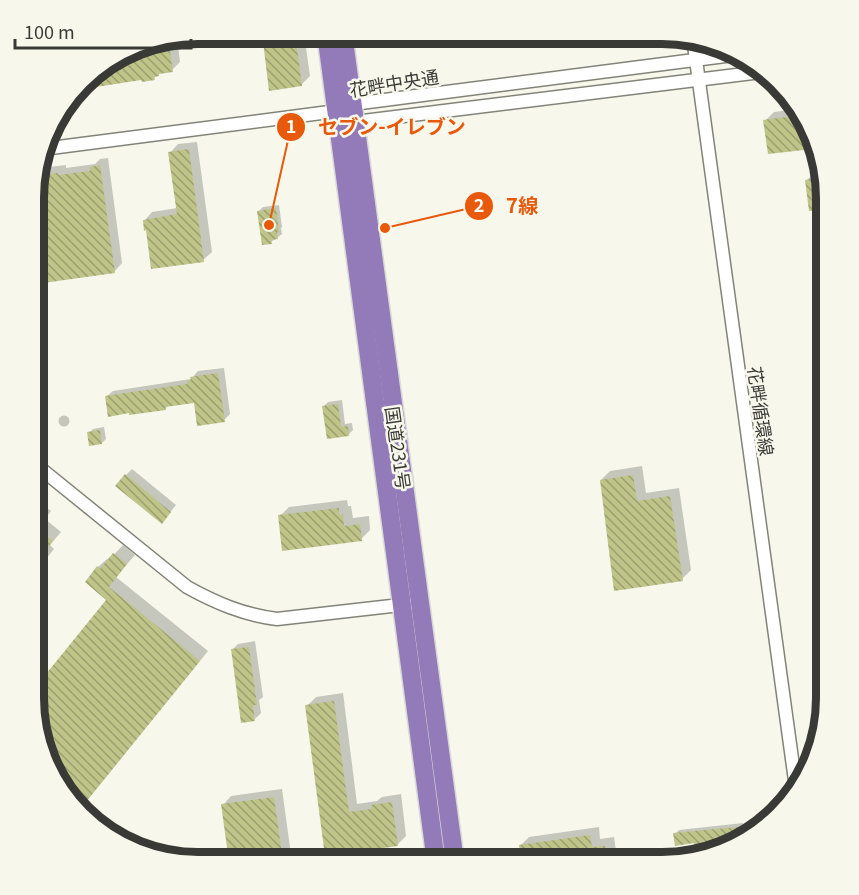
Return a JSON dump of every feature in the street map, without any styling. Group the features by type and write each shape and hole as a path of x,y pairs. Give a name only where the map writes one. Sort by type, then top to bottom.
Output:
{"highway":[{"name":"国道231号","path":"329,44 348,113"},
{"name":"国道231号","path":"344,44 348,113 411,604 435,851"},
{"name":"国道231号","path":"411,604 453,851"}],"street":[{"name":"花畔循環線","path":"694,47 793,776"},
{"name":"花畔中央通","path":"348,113 722,56"},
{"name":"花畔中央通","path":"348,113 752,73"},
{"path":"52,148 348,113"},
{"path":"44,471 187,587 233,610 277,619 411,604"}],"building":[{"path":"263,44 296,44 302,86 269,91"},
{"path":"169,46 173,72 159,74 154,77 155,80 96,87 96,82 130,59"},
{"path":"792,116 807,150 768,154 763,120"},
{"path":"189,149 204,262 151,269 143,220 177,214 168,152"},
{"path":"100,165 115,273 43,283 43,198 45,175 90,171 90,167"},
{"path":"814,178 815,211 809,211 805,180"},
{"path":"276,208 278,239 271,240 272,244 262,245 257,211"},
{"path":"218,373 225,422 197,426 194,403 165,407 166,410 108,417 105,396 187,384 187,381 191,380 190,377"},
{"path":"338,404 341,427 348,426 349,436 327,439 322,406"},
{"path":"100,430 102,444 89,446 87,432"},
{"path":"125,474 171,512 162,524 115,486"},
{"path":"633,475 637,501 670,496 683,581 614,591 600,480"},
{"path":"339,508 339,515 343,514 344,526 360,524 362,541 282,551 278,515"},
{"path":"44,534 53,541 44,553"},
{"path":"113,553 127,564 109,587 200,661 86,802 75,791 59,765 52,747 46,727 44,677 106,600 85,582 97,566 100,569"},
{"path":"249,647 257,705 253,705 255,721 241,723 231,649"},
{"path":"334,701 349,812 371,809 371,805 392,802 398,846 362,851 324,851 305,705"},
{"path":"274,797 281,851 227,851 221,804"},
{"path":"739,827 739,830 729,836 694,848 694,843 675,846 673,833"},
{"path":"590,835 592,847 605,846 606,851 520,851 519,845"}],"place":[{"name":"セブン-イレブン","path":"269,225"},
{"name":"7線","path":"385,228"}]}
